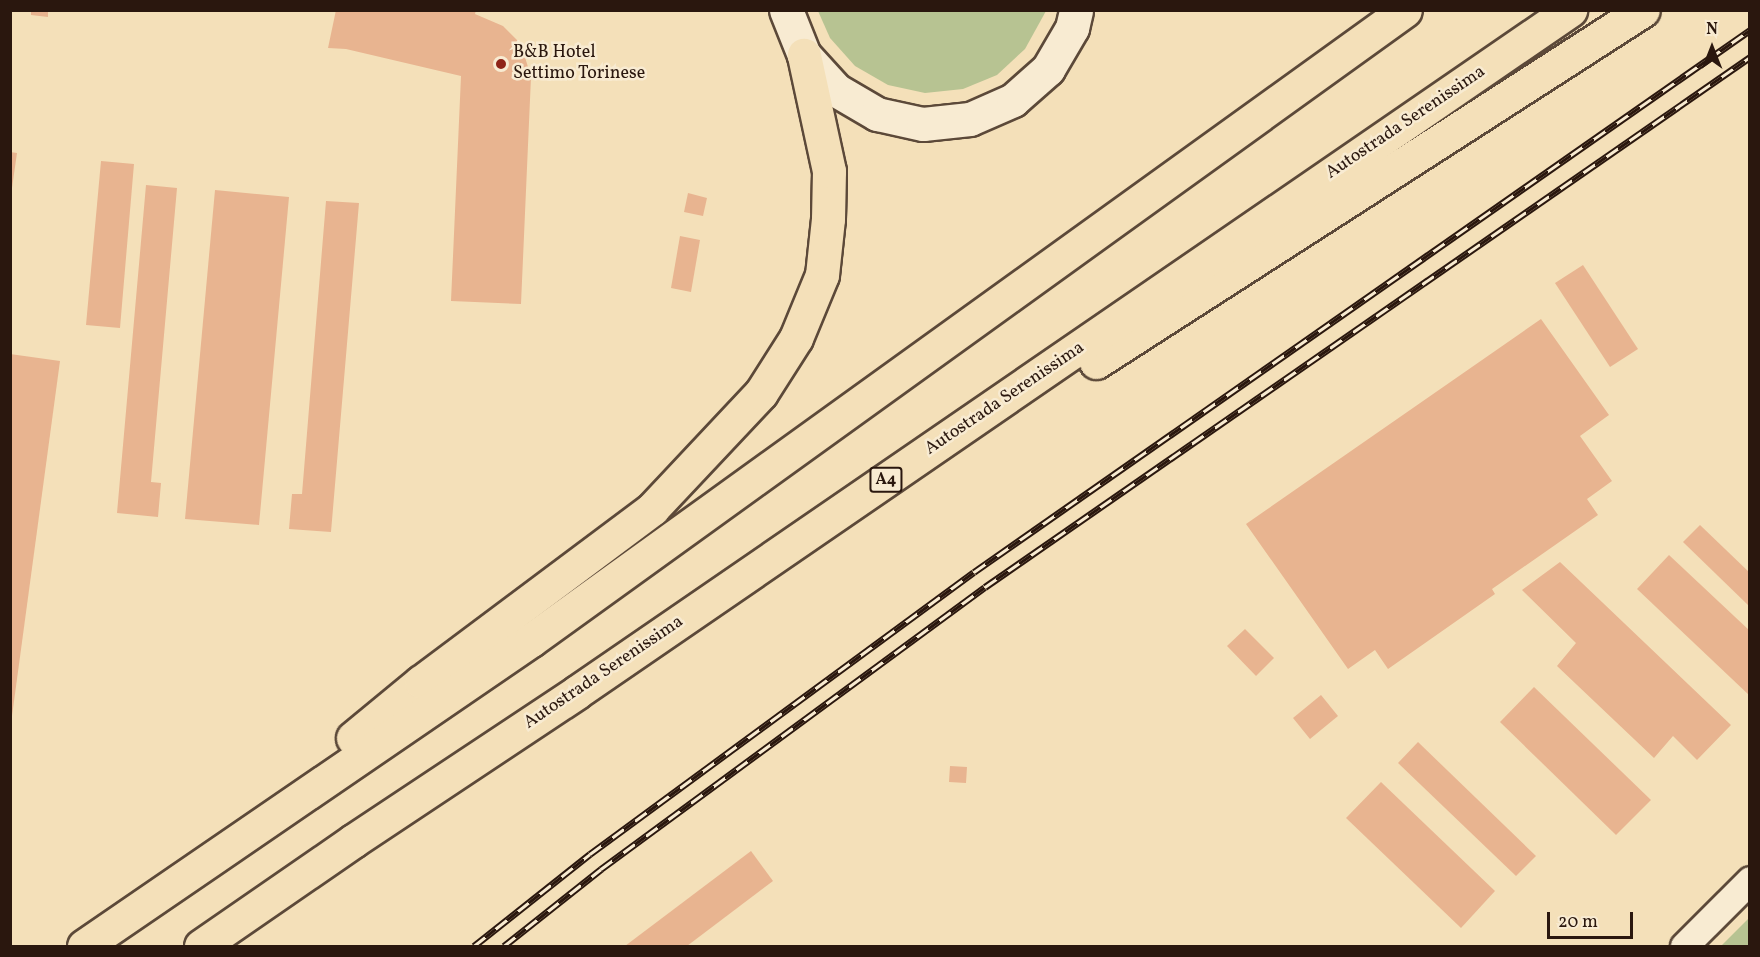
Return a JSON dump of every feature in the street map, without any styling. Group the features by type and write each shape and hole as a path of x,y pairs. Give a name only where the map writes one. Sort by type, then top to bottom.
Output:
{"highway":[{"path":"84,946 531,640 1405,10"},
{"name":"Autostrada Serenissima","path":"201,946 353,841 587,686 1570,10"},
{"path":"353,841 1643,10"},
{"path":"201,864 421,682 652,508 761,393 796,338 822,275 828,219 829,171 804,55"}],"main road":[{"path":"786,10 804,55 836,90 877,114 923,124 970,119 1013,100 1048,69 1082,16"}],"street":[{"path":"1684,946 1749,880"}],"green space":[{"path":"818,11 1046,11 1025,49 997,75 963,89 925,93 888,85 855,66 830,38"},
{"path":"1749,918 1749,946 1721,946"}],"building":[{"path":"31,10 48,10 48,17 31,15"},
{"path":"336,10 476,10 475,14 503,26 521,44 531,77 521,304 451,301 461,76 346,49 328,48"},
{"path":"10,152 17,153 12,188 10,188"},
{"path":"101,161 134,164 120,328 86,325"},
{"path":"146,185 177,188 151,482 161,483 158,517 117,513"},
{"path":"215,190 289,197 259,525 185,519"},
{"path":"688,193 707,198 703,216 684,212"},
{"path":"326,201 359,203 331,532 289,529 292,494 302,494"},
{"path":"680,236 700,240 691,292 671,288"},
{"path":"1583,265 1638,349 1610,367 1555,283"},
{"path":"1541,319 1609,415 1580,436 1612,481 1587,499 1598,515 1492,589 1495,594 1388,669 1375,650 1348,669 1246,524"},
{"path":"10,354 60,361 12,716 10,716"},
{"path":"1700,525 1750,573 1750,607 1683,542"},
{"path":"1669,555 1750,631 1750,696 1637,589"},
{"path":"1560,562 1731,725 1697,760 1673,736 1654,758 1557,666 1576,643 1522,590"},
{"path":"1245,629 1274,658 1256,676 1227,646"},
{"path":"1534,687 1651,800 1616,835 1500,722"},
{"path":"1321,695 1338,716 1310,739 1293,718"},
{"path":"1418,742 1536,856 1516,876 1398,763"},
{"path":"950,766 967,767 966,783 949,782"},
{"path":"1381,782 1495,891 1461,928 1346,818"},
{"path":"751,851 773,881 687,946 625,946"}],"railway":[{"path":"474,946 590,854 974,572 1750,30"},
{"path":"504,946 601,869 985,587 1750,57"}],"place":[{"name":"B&B Hotel Settimo Torinese","path":"501,64"}]}
